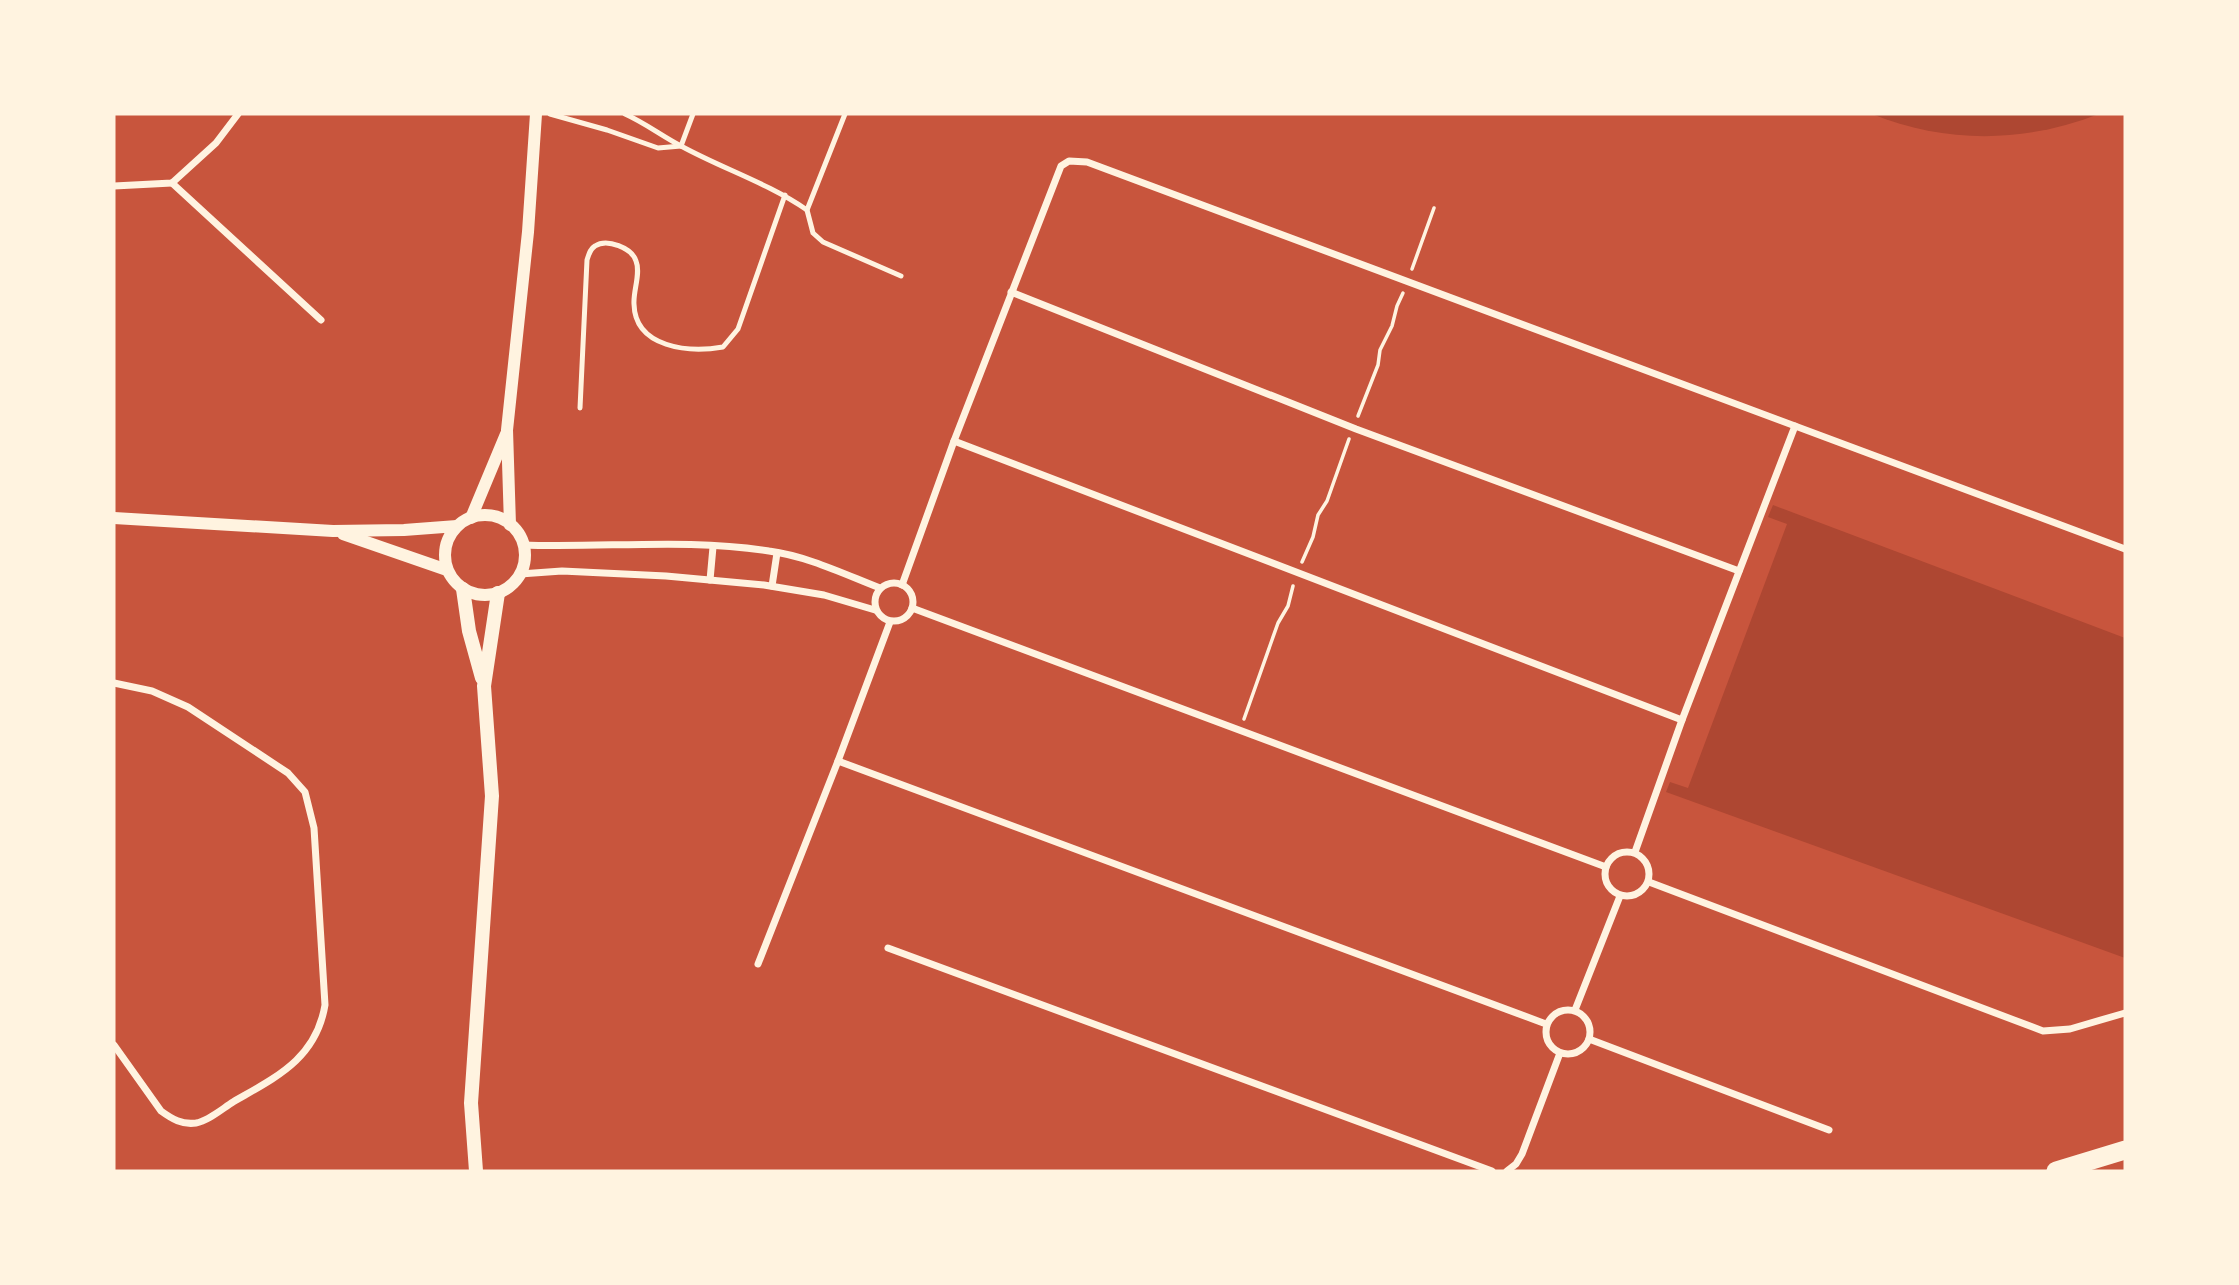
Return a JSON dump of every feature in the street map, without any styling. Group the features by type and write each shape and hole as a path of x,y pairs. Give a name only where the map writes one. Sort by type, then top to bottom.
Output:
{"highway":[{"path":"2056,1171 2125,1150"}],"main road":[{"path":"463,589 469,631 484,686 492,796 471,1102 475,1171"},
{"path":"484,686 498,593"}],"street":[{"path":"114,186 172,183 216,143 238,114"},
{"path":"510,525 507,430 528,232 536,114"},
{"path":"902,585 1060,166 1069,161 1087,162 2125,549"},
{"path":"172,183 321,320"},
{"path":"1011,292 1353,428 1738,571"},
{"path":"1635,852 1682,720 1794,426"},
{"path":"471,518 507,430"},
{"path":"954,442 1682,720"},
{"path":"491,516 510,525 523,545 524,565 520,574 511,586 498,593 474,594 463,589 447,570 446,546 450,536 457,526 471,518 491,516"},
{"path":"114,518 332,531 457,526"},
{"path":"332,531 447,570"},
{"path":"523,545 564,547 662,544 777,553 812,562 880,588"},
{"path":"710,580 713,547"},
{"path":"772,586 777,553"},
{"path":"520,574 562,571 772,586 824,595 875,610"},
{"path":"894,583 902,585 913,596 912,608 907,616 890,622 881,618 875,610 874,598 880,588 894,583"},
{"path":"912,608 1606,866"},
{"path":"758,964 890,622"},
{"path":"114,682 152,691 188,707 288,773 305,792 314,828 325,1005 322,1023 315,1036 305,1053 289,1068 194,1123 172,1119 161,1111 114,1045"},
{"path":"838,761 1546,1024"},
{"path":"1623,852 1635,852 1645,859 1650,870 1649,882 1643,892 1632,897 1620,896 1610,889 1605,878 1606,866 1613,857 1623,852"},
{"path":"1649,882 2043,1031 2070,1030 2125,1013"},
{"path":"1575,1010 1620,896"},
{"path":"888,948 1492,1171"},
{"path":"1563,1009 1575,1010 1585,1017 1590,1028 1589,1040 1583,1049 1572,1054 1560,1053 1550,1047 1545,1036 1546,1024 1553,1014 1563,1009"},
{"path":"1589,1040 1829,1130"},
{"path":"1507,1171 1516,1164 1522,1154 1560,1053"}],"lane":[{"path":"550,114 607,130 658,149 681,146"},
{"path":"625,114 644,122 681,146 785,195 807,210"},
{"path":"681,146 693,114"},
{"path":"845,114 807,210 813,233 823,242 901,276"},
{"path":"580,408 587,260 590,251 597,244 608,243 624,248 633,255 638,263 635,316 645,332 656,342 684,349 723,348 738,329 785,195"}],"path":[{"path":"1240,730 1278,623 1288,606 1305,551 1314,537 1318,515 1378,365 1380,350 1392,326 1434,208"}],"shaded area":[{"path":"1872,114 2099,114 2043,130 1986,136 1928,131"},
{"path":"1773,505 2125,638 2125,958 1666,792 1670,782 1688,788 1787,524 1768,517"}]}
